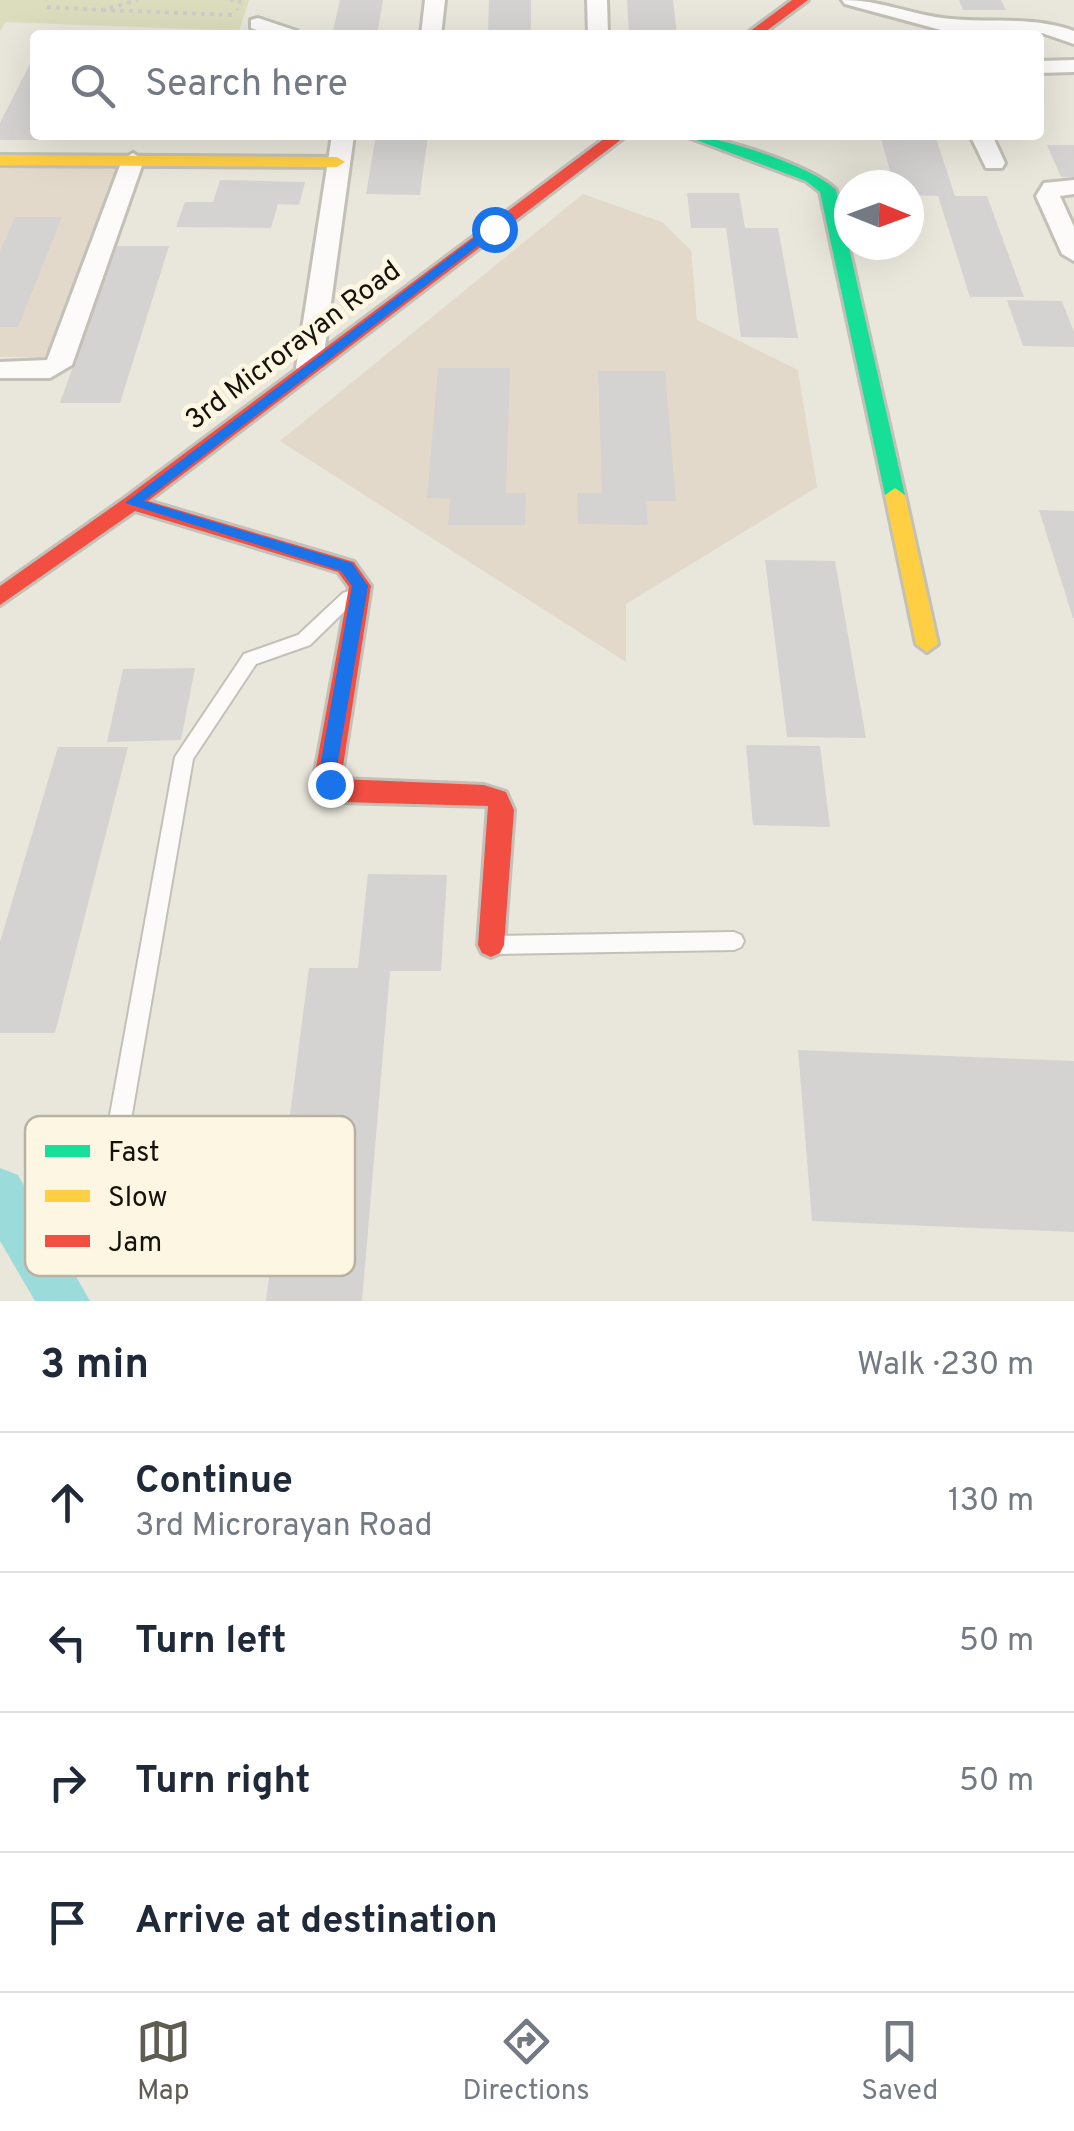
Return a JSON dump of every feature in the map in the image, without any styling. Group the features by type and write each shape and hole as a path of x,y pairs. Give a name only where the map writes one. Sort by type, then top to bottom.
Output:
{"street":[{"path":"432,30 435,0"},
{"path":"597,0 598,30"},
{"path":"759,30 801,0"},
{"path":"852,0 941,24 1045,27 1074,38"},
{"path":"258,24 275,30"},
{"path":"1044,67 1074,66"},
{"path":"310,368 342,140"},
{"name":"3rd Microrayan Road","path":"0,598 612,140"},
{"path":"705,140 812,178 828,190 927,644"},
{"path":"983,140 994,163"},
{"path":"0,160 337,162"},
{"path":"0,370 50,370 59,364 133,160"},
{"path":"1074,187 1052,188 1048,196 1074,254"},
{"path":"132,503 346,567 360,586 327,773 330,784 341,792 484,795 497,800 502,810 491,945"}],"lane":[{"path":"121,1116 184,756 250,659 304,640 360,586"},
{"path":"491,945 734,941"}],"path":[{"path":"102,10 138,0"},
{"path":"47,8 234,15"}],"shaded area":[{"path":"0,165 119,165 46,357 0,357"},
{"path":"583,194 662,222 691,250 697,320 798,370 817,487 626,604 626,662 280,441"}],"green space":[{"path":"0,0 249,0 239,30 6,22 0,31"}],"building":[{"path":"340,0 383,0 378,30 333,30"},
{"path":"489,0 531,0 531,30 488,30"},
{"path":"627,0 673,0 676,30 629,30"},
{"path":"959,0 1001,0 1006,10 963,10"},
{"path":"30,64 30,140 0,140 0,123"},
{"path":"375,140 427,140 420,195 366,194"},
{"path":"881,140 937,140 955,196 987,196 1024,297 970,297 938,196 924,196 924,170 890,170"},
{"path":"1047,145 1074,145 1074,177 1061,177"},
{"path":"220,180 305,182 299,205 278,204 271,228 176,227 185,202 213,202"},
{"path":"687,193 739,193 745,228 778,228 798,338 741,337 726,228 691,228"},
{"path":"15,217 62,217 18,327 0,327 0,251"},
{"path":"116,246 169,246 120,403 60,403"},
{"path":"1007,300 1062,301 1074,332 1074,347 1023,346"},
{"path":"438,368 510,368 506,493 526,493 525,525 448,525 450,499 427,498"},
{"path":"598,371 665,371 676,501 646,501 648,525 578,524 577,493 602,493"},
{"path":"1039,510 1074,511 1074,618 1073,618"},
{"path":"765,560 835,561 866,738 787,737"},
{"path":"195,668 181,740 107,742 123,669"},
{"path":"746,745 820,746 830,827 753,825"},
{"path":"58,747 128,747 55,1033 0,1033 0,942"},
{"path":"368,874 447,875 441,971 390,971 362,1301 266,1301 269,1276 355,1276 355,1116 290,1116 309,968 358,968"},
{"path":"798,1050 1074,1061 1074,1232 812,1221"}],"waterway":[{"path":"0,1193 25,1235"},
{"path":"49,1276 64,1301"}],"traffic: fast":[{"path":"705,140 812,178 828,190 895,495"}],"traffic: slow":[{"path":"0,160 337,162"},
{"path":"895,495 927,644"}],"traffic: jam":[{"path":"759,30 801,0"},
{"path":"0,597 132,503 612,140"},
{"path":"132,503 346,567 360,586 327,773 330,785 341,792 484,795 497,799 502,810 491,945"}],"route":[{"path":"330,784 327,773 360,586 354,574 346,567 132,503 494,229"}]}
